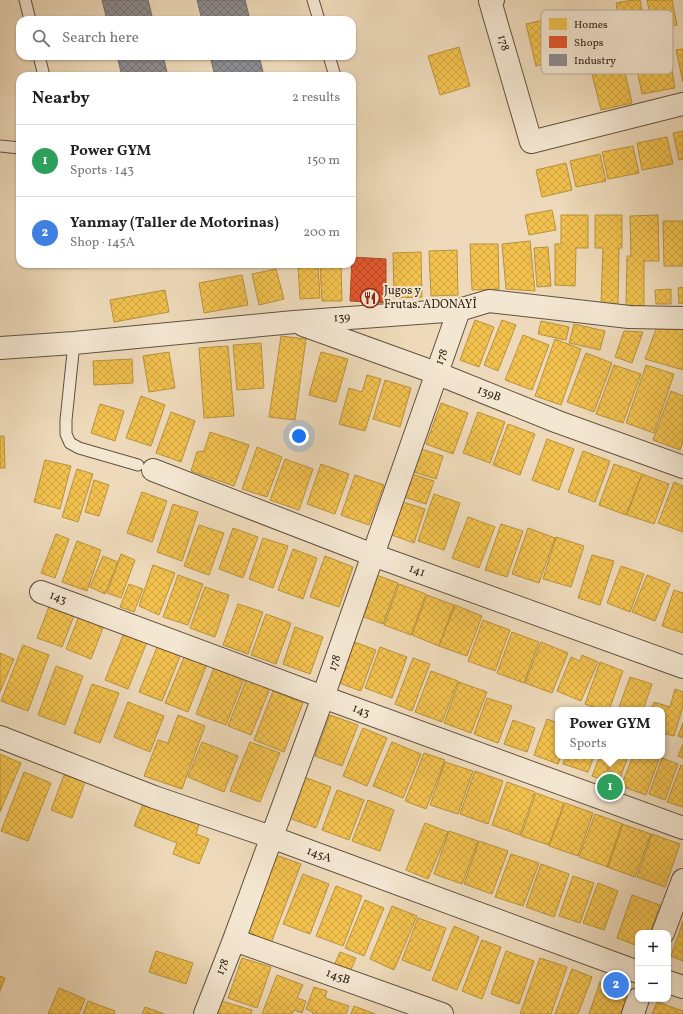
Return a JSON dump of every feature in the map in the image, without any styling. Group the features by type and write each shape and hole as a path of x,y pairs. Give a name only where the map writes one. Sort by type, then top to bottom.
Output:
{"street":[{"name":"178","path":"492,0 531,142 683,104"},
{"name":"139","path":"0,348 74,343 294,322 459,310 489,301 629,317 683,318"},
{"name":"178","path":"205,1014 234,940 323,697 459,310"},
{"name":"139B","path":"294,322 436,373 558,422 683,467"},
{"name":"141","path":"145,468 373,556 683,667"},
{"name":"143","path":"41,592 323,697 683,828"},
{"name":"145A","path":"0,737 154,797 271,838 635,971"},
{"path":"664,930 683,880"},
{"name":"145B","path":"234,940 442,1014"},
{"path":"671,983 683,987"},
{"path":"633,1014 637,1002"}],"lane":[{"path":"25,0 29,16"},
{"path":"313,0 318,16"},
{"path":"40,60 43,72"},
{"path":"330,60 334,72"},
{"path":"0,146 16,148"},
{"path":"74,343 66,420 66,434 70,443 79,448 145,468"}],"building: Homes":[{"path":"640,0 642,10 617,10 616,3"},
{"path":"647,0 672,0 677,25 673,26 673,10 649,10"},
{"path":"541,21 541,65 536,66 526,24"},
{"path":"459,47 470,86 440,95 428,56"},
{"path":"683,49 683,82 676,50"},
{"path":"592,74 625,74 632,103 601,110"},
{"path":"638,74 673,74 675,88 642,94"},
{"path":"683,131 683,159 679,160 673,133"},
{"path":"667,137 673,164 642,170 637,143"},
{"path":"633,146 639,173 608,179 602,152"},
{"path":"600,154 606,181 576,187 570,161"},
{"path":"566,163 572,190 542,197 536,170"},
{"path":"552,210 556,230 529,235 525,215"},
{"path":"561,215 588,215 588,248 576,248 575,286 555,285 555,244 561,244"},
{"path":"595,215 622,215 622,248 619,248 618,306 601,305 603,248 595,248"},
{"path":"658,215 659,261 644,261 644,306 626,305 627,256 631,256 630,216"},
{"path":"663,221 683,221 683,266 664,266"},
{"path":"530,241 535,291 506,289 502,244"},
{"path":"470,244 498,244 499,289 472,290"},
{"path":"548,247 551,286 537,287 534,248"},
{"path":"457,250 458,295 431,296 429,251"},
{"path":"421,252 422,297 394,298 393,253"},
{"path":"298,268 318,268 320,298 300,299"},
{"path":"320,268 341,268 342,301 322,301"},
{"path":"276,269 284,299 259,305 252,274"},
{"path":"242,275 248,305 204,313 199,283"},
{"path":"683,287 683,303 679,304 678,288"},
{"path":"671,289 671,304 656,304 655,290"},
{"path":"165,290 169,312 114,322 110,300"},
{"path":"475,320 494,327 479,367 460,360"},
{"path":"502,320 516,325 498,371 484,365"},
{"path":"541,321 569,327 566,340 538,334"},
{"path":"574,324 605,331 600,350 569,343"},
{"path":"656,329 683,329 683,370 645,359"},
{"path":"624,331 643,332 632,363 615,357"},
{"path":"523,335 549,345 532,390 505,380"},
{"path":"281,336 306,339 295,420 269,417"},
{"path":"555,339 581,349 561,405 535,396"},
{"path":"261,343 264,388 237,390 233,345"},
{"path":"228,346 234,416 204,418 199,348"},
{"path":"169,352 175,388 149,392 143,356"},
{"path":"321,352 348,359 336,402 309,395"},
{"path":"586,353 612,363 594,412 567,402"},
{"path":"132,359 133,383 94,385 93,361"},
{"path":"614,365 641,374 623,423 596,414"},
{"path":"646,365 674,374 654,433 626,423"},
{"path":"367,375 381,379 365,431 339,424 349,388 362,392"},
{"path":"385,380 411,388 400,427 373,419"},
{"path":"671,391 683,396 683,441 680,450 653,440"},
{"path":"141,396 165,405 151,446 126,438"},
{"path":"441,403 468,413 453,454 426,444"},
{"path":"100,404 124,411 115,441 91,433"},
{"path":"171,412 195,421 181,462 156,453"},
{"path":"478,412 505,422 490,463 463,453"},
{"path":"508,424 535,434 520,475 493,465"},
{"path":"210,432 249,445 234,486 191,471 197,452 204,451"},
{"path":"0,436 4,436 5,468 0,468"},
{"path":"547,439 574,449 559,490 532,480"},
{"path":"257,447 282,457 267,497 242,489"},
{"path":"421,449 443,456 436,479 414,472"},
{"path":"583,451 610,461 595,502 568,492"},
{"path":"285,459 313,469 299,510 270,500"},
{"path":"45,460 71,466 60,509 34,502"},
{"path":"321,464 349,474 335,514 307,504"},
{"path":"614,464 642,474 626,515 599,505"},
{"path":"77,469 93,474 78,522 62,517"},
{"path":"412,474 434,481 426,504 404,497"},
{"path":"642,474 669,484 654,524 627,515"},
{"path":"355,475 384,485 369,525 341,515"},
{"path":"94,480 109,485 99,516 85,512"},
{"path":"674,482 683,486 683,532 658,523"},
{"path":"142,492 167,501 152,542 127,533"},
{"path":"434,494 460,503 444,550 418,541"},
{"path":"400,501 425,509 414,543 389,534"},
{"path":"173,504 198,512 182,561 157,552"},
{"path":"468,517 495,527 479,568 452,558"},
{"path":"501,524 523,531 507,577 485,570"},
{"path":"199,525 224,533 209,575 184,566"},
{"path":"233,528 258,537 243,578 219,569"},
{"path":"528,528 555,538 539,583 512,574"},
{"path":"56,534 69,539 55,578 41,573"},
{"path":"556,537 584,546 571,587 543,579"},
{"path":"263,538 288,546 273,588 249,579"},
{"path":"77,541 101,550 87,591 62,582"},
{"path":"293,549 317,558 303,599 278,590"},
{"path":"121,554 135,560 121,598 107,593"},
{"path":"592,555 614,561 600,605 578,598"},
{"path":"103,556 118,562 105,594 90,587"},
{"path":"325,556 353,567 339,607 310,597"},
{"path":"153,565 175,573 159,615 139,606"},
{"path":"621,566 644,574 630,612 607,603"},
{"path":"371,573 398,583 383,624 356,614"},
{"path":"178,575 203,584 188,625 163,617"},
{"path":"647,575 670,584 655,621 632,612"},
{"path":"129,584 143,589 134,612 120,607"},
{"path":"399,584 426,594 411,635 384,625"},
{"path":"205,587 229,595 215,637 190,628"},
{"path":"674,590 683,593 683,633 662,626"},
{"path":"427,595 454,605 439,646 412,635"},
{"path":"50,604 75,613 62,647 37,638"},
{"path":"238,604 263,612 248,654 223,645"},
{"path":"455,605 482,616 467,656 439,646"},
{"path":"266,614 291,623 276,664 251,655"},
{"path":"79,616 104,625 91,659 66,649"},
{"path":"483,620 510,630 495,671 468,661"},
{"path":"295,627 323,637 310,674 283,664"},
{"path":"512,632 539,642 524,683 497,673"},
{"path":"124,633 147,642 128,689 105,680"},
{"path":"349,640 376,650 361,691 334,681"},
{"path":"541,642 568,653 552,693 525,683"},
{"path":"23,645 49,655 28,711 1,701"},
{"path":"158,645 181,654 162,701 139,692"},
{"path":"380,647 407,657 392,698 365,688"},
{"path":"0,653 14,659 0,692"},
{"path":"185,655 207,664 188,712 165,703"},
{"path":"582,655 598,662 581,701 557,691 571,657 580,661"},
{"path":"413,658 430,664 412,711 395,704"},
{"path":"600,662 623,671 610,707 594,707 585,704"},
{"path":"215,665 245,676 226,725 196,714"},
{"path":"56,666 83,676 65,725 38,715"},
{"path":"431,671 458,681 442,722 415,712"},
{"path":"630,677 652,684 644,707 619,707"},
{"path":"247,678 270,688 251,735 228,726"},
{"path":"459,682 487,692 471,733 444,723"},
{"path":"92,684 119,693 100,743 74,733"},
{"path":"675,689 683,692 683,706 674,736 665,734 665,707 652,707 654,702 670,707"},
{"path":"273,691 303,703 284,752 254,740"},
{"path":"487,698 512,706 498,743 474,734"},
{"path":"128,702 164,716 150,752 114,737"},
{"path":"178,715 205,726 182,789 144,776 158,740 168,743"},
{"path":"330,715 358,725 342,766 315,756"},
{"path":"547,719 555,722 555,759 560,759 558,764 534,755"},
{"path":"513,720 535,728 527,752 504,744"},
{"path":"683,723 683,738 678,736"},
{"path":"363,728 387,738 367,786 343,776"},
{"path":"202,742 238,756 224,792 188,777"},
{"path":"250,742 280,753 260,802 230,791"},
{"path":"392,742 421,754 403,798 373,786"},
{"path":"683,744 683,758 678,756"},
{"path":"424,753 445,760 426,809 405,801"},
{"path":"0,754 21,763 0,812"},
{"path":"565,759 593,759 588,772 563,764"},
{"path":"599,759 612,759 604,780 592,776"},
{"path":"613,759 627,759 617,787 605,783"},
{"path":"632,759 659,759 646,795 621,786"},
{"path":"662,759 678,764 665,800 649,794"},
{"path":"445,762 473,771 458,814 430,805"},
{"path":"681,765 683,766 683,807 667,802"},
{"path":"475,771 503,781 488,824 460,814"},
{"path":"24,772 51,783 28,841 1,831"},
{"path":"64,775 85,782 72,818 51,810"},
{"path":"304,777 331,787 316,828 289,818"},
{"path":"507,782 535,792 520,835 492,825"},
{"path":"337,790 364,800 349,840 322,830"},
{"path":"536,793 564,803 549,845 521,836"},
{"path":"145,799 200,822 196,834 209,839 199,864 173,854 177,843 134,826"},
{"path":"368,800 394,810 380,851 352,841"},
{"path":"565,803 593,813 578,856 549,846"},
{"path":"595,814 623,824 608,867 579,857"},
{"path":"425,823 448,832 428,879 406,870"},
{"path":"622,824 651,834 635,877 607,867"},
{"path":"449,831 478,841 462,884 434,874"},
{"path":"652,834 680,844 665,887 637,877"},
{"path":"479,841 508,851 492,894 464,884"},
{"path":"273,854 301,864 271,943 244,933"},
{"path":"511,854 539,863 523,906 495,897"},
{"path":"541,864 569,874 554,917 526,907"},
{"path":"303,874 329,884 310,934 283,924"},
{"path":"573,876 594,883 580,923 559,916"},
{"path":"598,883 618,891 604,930 583,923"},
{"path":"336,886 362,896 343,946 316,936"},
{"path":"632,895 660,905 651,930 635,930 635,945 617,938"},
{"path":"365,900 384,908 364,956 345,948"},
{"path":"392,906 417,916 394,970 370,959"},
{"path":"418,918 446,928 430,971 402,960"},
{"path":"683,921 683,961 671,956"},
{"path":"454,926 479,937 457,990 432,980"},
{"path":"482,940 501,947 482,999 462,991"},
{"path":"156,951 193,963 186,984 149,972"},
{"path":"506,951 534,961 519,1004 491,994"},
{"path":"340,952 356,958 349,974 333,968"},
{"path":"242,958 271,967 257,1008 228,998"},
{"path":"540,958 567,967 551,1014 520,1014"},
{"path":"572,969 592,977 578,1014 555,1014"},
{"path":"277,975 303,985 297,998 306,1001 302,1013 294,1010 292,1014 262,1014"},
{"path":"0,976 5,978 0,991"},
{"path":"600,982 629,992 621,1014 589,1014"},
{"path":"314,987 327,991 325,998 349,1006 346,1014 312,1014 313,1012 306,1009"},
{"path":"59,988 85,999 79,1014 48,1014"},
{"path":"218,1000 252,1010 251,1014 213,1014"},
{"path":"88,1001 115,1011 114,1014 83,1014"},
{"path":"657,1002 683,1011 683,1014 652,1014"},
{"path":"354,1006 375,1014 351,1014"},
{"path":"145,1007 164,1014 142,1014"}],"building: Shops":[{"path":"356,257 386,259 386,303 350,301 352,268 356,268"}],"building: Industry":[{"path":"102,0 148,0 152,16 106,16"},
{"path":"197,0 245,0 249,16 201,16"},
{"path":"118,60 164,60 167,72 121,72"},
{"path":"211,60 260,60 263,72 214,72"}],"place":[{"name":"Jugos y Frutas. ADONAYÎ","path":"370,298"},
{"name":"Power GYM","path":"610,787"},
{"name":"Yanmay (Taller de Motorinas)","path":"616,985"}]}
